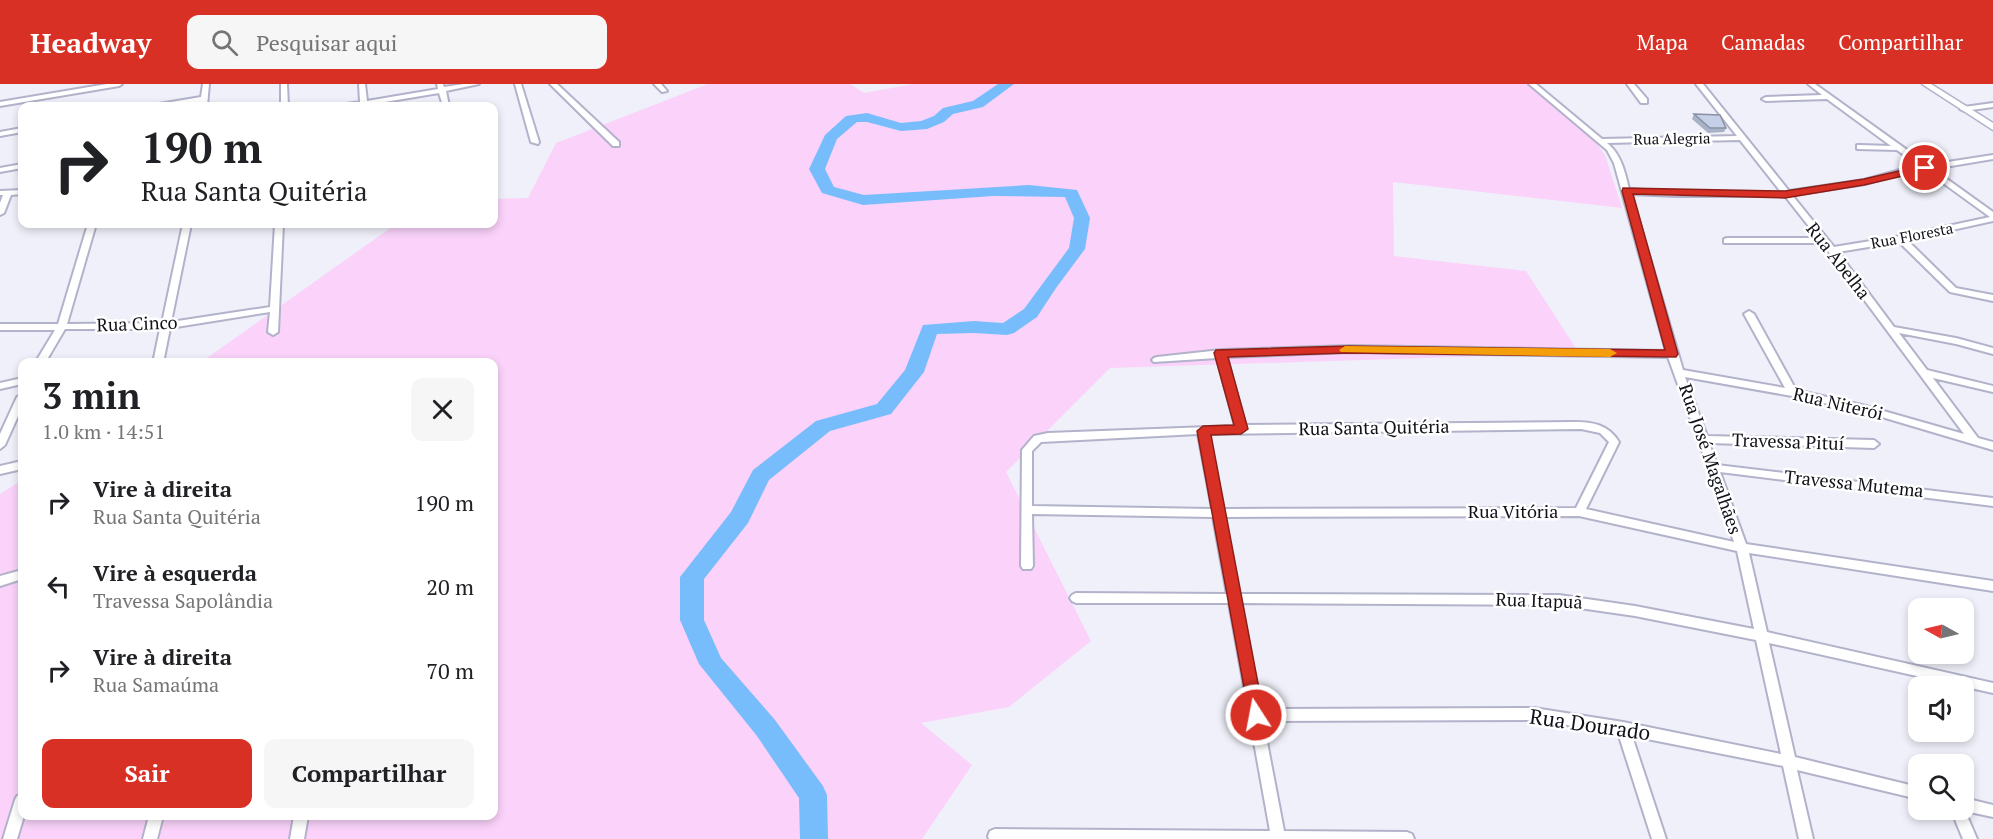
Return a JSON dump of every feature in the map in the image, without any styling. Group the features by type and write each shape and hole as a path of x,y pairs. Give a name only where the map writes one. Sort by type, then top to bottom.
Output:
{"street":[{"path":"0,104 120,84"},
{"path":"204,102 206,84"},
{"path":"284,84 285,102"},
{"path":"362,84 364,102"},
{"path":"377,102 441,87 476,84"},
{"path":"518,84 535,142"},
{"path":"553,84 616,144"},
{"path":"657,84 664,91"},
{"name":"Rua José Magalhães","path":"1532,84 1610,149 1618,163 1672,354 1742,548 1791,762 1806,839"},
{"path":"1630,84 1644,101"},
{"name":"Rua Abelha","path":"1699,84 1832,250 1975,441"},
{"path":"1811,84 1993,218"},
{"path":"1926,84 1993,127"},
{"path":"441,87 445,102"},
{"path":"1766,99 1828,97"},
{"path":"1964,109 1993,105"},
{"path":"0,134 18,131"},
{"name":"Rua Alegria","path":"1601,141 1742,138"},
{"path":"1860,147 1898,148"},
{"path":"1627,191 1677,194 1785,194 1864,182 1925,168 1993,157"},
{"path":"0,170 18,166"},
{"path":"0,213 4,193"},
{"name":"Rua Floresta","path":"1832,250 1901,240 1993,218"},
{"path":"43,358 62,326 91,228"},
{"path":"159,358 186,228"},
{"path":"273,332 279,228"},
{"path":"1727,241 1822,240"},
{"path":"1901,240 1953,290 1962,294 1993,298"},
{"name":"Rua Cinco","path":"0,327 167,326 273,309"},
{"path":"1749,314 1792,393"},
{"path":"1891,329 1956,341 1993,351"},
{"path":"1157,360 1221,353 1348,350 1672,354"},
{"path":"1221,353 1241,429"},
{"name":"Rua Niterói","path":"1680,373 1866,409 1993,446"},
{"path":"1926,373 1993,389"},
{"path":"0,386 18,382"},
{"path":"0,445 18,406"},
{"name":"Rua Santa Quitéria","path":"1027,510 1027,450 1038,439 1048,437 1241,429 1557,426 1599,428 1609,433 1614,442 1579,512"},
{"path":"1203,431 1278,838"},
{"name":"Travessa Pituí","path":"1701,439 1874,444"},
{"path":"0,470 18,466"},
{"name":"Travessa Mutema","path":"1714,468 1993,502"},
{"path":"1027,510 1027,566"},
{"name":"Rua Vitória","path":"1027,510 1217,513 1579,512 1742,548 1993,586"},
{"path":"0,581 18,576"},
{"name":"Rua Itapuã","path":"1076,598 1559,600 1624,609 1762,636 1993,688"},
{"name":"Rua Dourado","path":"1256,715 1534,714 1623,728 1791,762 1908,791"},
{"path":"1623,728 1659,839"},
{"path":"1974,806 1993,810"},
{"path":"10,839 18,813"},
{"path":"150,839 155,820"},
{"path":"297,839 300,820"},
{"path":"1962,820 1970,839"},
{"path":"995,836 1407,839"}],"shaded area":[{"path":"708,84 850,84 864,93 914,84 1527,84 1595,141 1605,155 1622,208 1393,182 1394,256 1526,271 1579,353 1110,368 1006,472 1091,641 1009,707 921,723 972,765 922,839 0,839 0,494 18,483 18,820 498,820 498,358 207,358 390,228 498,228 498,199 528,198 556,143"}],"building":[{"path":"1694,114 1720,115 1726,128 1710,128"}],"waterway":[{"path":"814,839 813,795 766,728 711,664 692,620 692,577 740,517 761,475 823,426 884,409 914,372 930,329 974,327 1007,329 1031,313 1048,286 1077,249 1082,218 1071,193 1029,190 993,191 863,200 828,190 817,169 830,138 841,126 852,119 861,117 901,127 921,126 934,122 948,111 978,104 1007,84"}],"slow traffic":[{"path":"1345,350 1610,353"}],"route":[{"path":"1256,715 1203,431 1241,429 1221,353 1348,350 1672,354 1627,191 1677,194 1785,194 1823,190 1925,168"}]}
